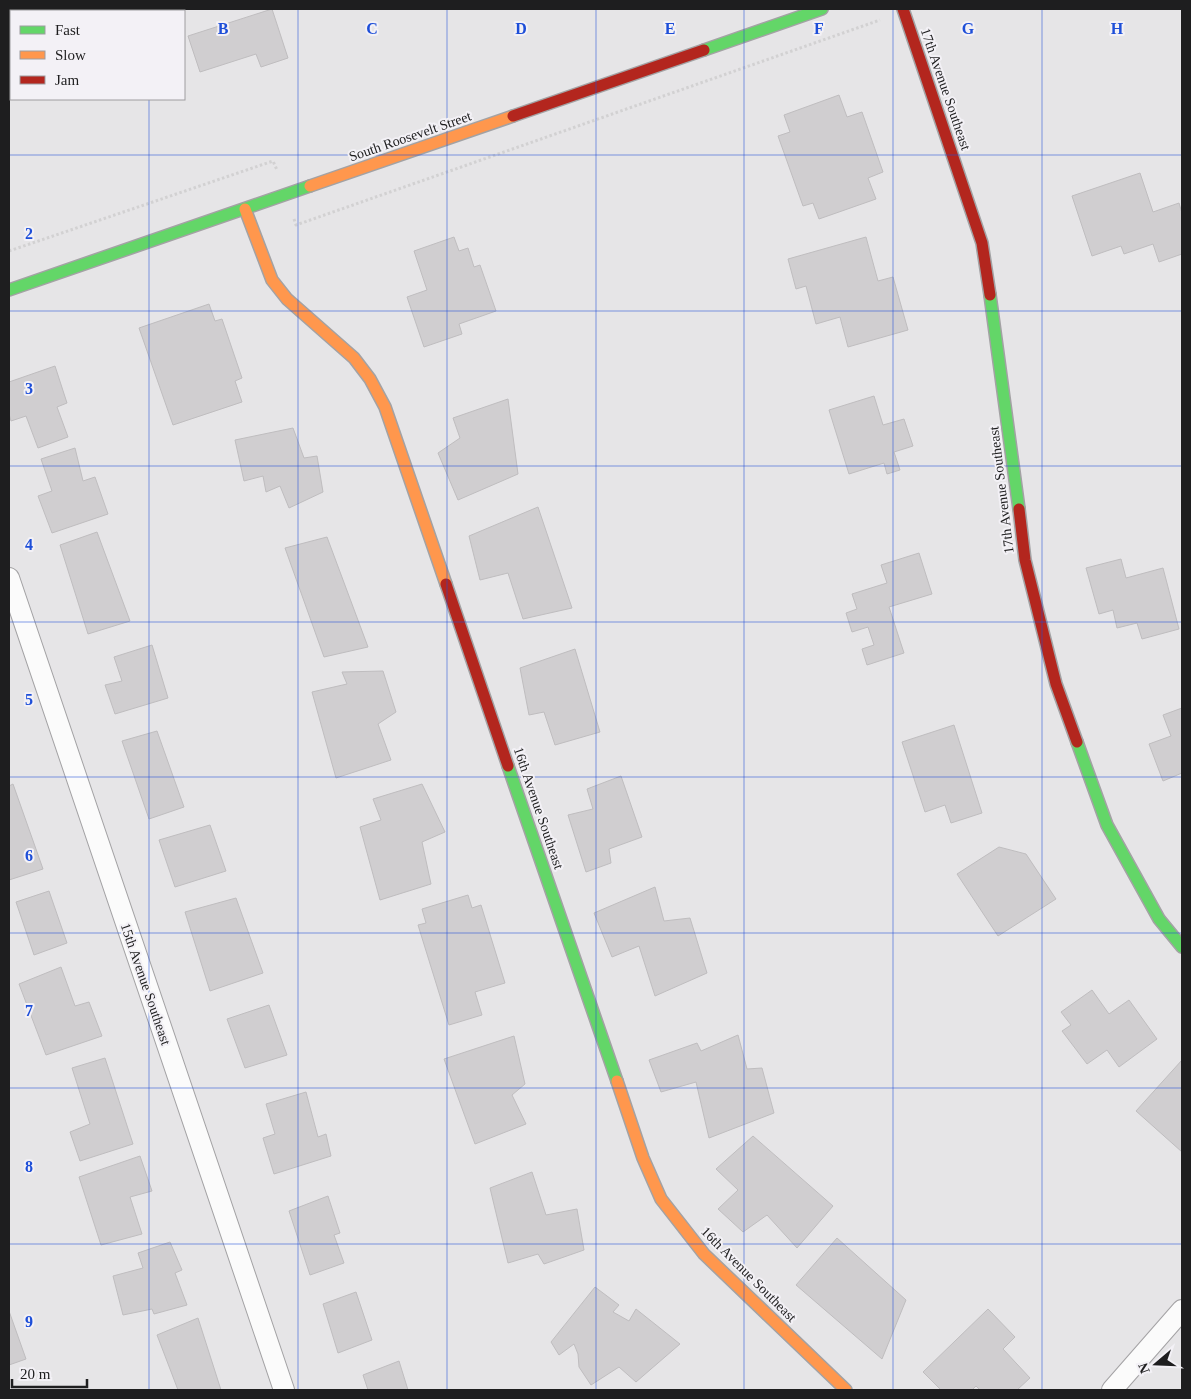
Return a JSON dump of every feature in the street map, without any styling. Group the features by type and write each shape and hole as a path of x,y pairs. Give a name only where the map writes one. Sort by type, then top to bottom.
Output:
{"street":[{"name":"South Roosevelt Street","path":"9,290 822,9"},
{"name":"17th Avenue Southeast","path":"903,9 982,243 997,335 1024,560 1056,684 1107,825 1159,919 1182,947"},
{"name":"16th Avenue Southeast","path":"245,209 272,280 287,299 354,358 370,379 385,407 643,1158 660,1199 704,1254 846,1390"},
{"name":"15th Avenue Southeast","path":"9,578 284,1390"},
{"path":"1112,1390 1179,1321"}],"building":[{"path":"272,9 288,58 261,67 256,54 200,72 188,36"},
{"path":"839,95 847,117 862,112 883,172 868,178 876,199 819,219 813,203 803,206 778,136 790,132 784,115"},
{"path":"1140,173 1153,212 1179,203 1182,213 1182,254 1159,262 1153,244 1124,254 1121,246 1092,256 1072,196"},
{"path":"454,237 459,251 468,248 474,267 480,265 496,311 459,324 462,334 424,347 407,297 427,290 414,251"},
{"path":"866,237 878,281 893,277 908,330 848,347 840,317 816,324 806,286 796,289 788,259"},
{"path":"209,304 215,321 222,319 242,378 235,381 242,402 173,425 139,328"},
{"path":"55,366 67,403 57,407 68,437 38,448 26,416 11,421 9,414 9,382"},
{"path":"874,396 883,425 904,419 913,446 894,452 900,470 887,474 884,463 849,474 829,410"},
{"path":"508,399 518,474 458,500 438,453 460,438 453,418"},
{"path":"293,428 304,458 317,456 323,492 289,508 280,486 266,492 263,476 244,481 235,440"},
{"path":"75,448 83,481 95,477 108,514 52,533 38,496 52,491 41,459"},
{"path":"538,507 572,608 523,619 508,573 480,580 469,536"},
{"path":"97,532 130,621 88,634 60,545"},
{"path":"327,537 368,647 324,657 285,548"},
{"path":"919,553 932,594 889,607 904,653 867,665 862,649 874,645 868,627 852,632 846,613 857,609 852,594 887,583 881,565"},
{"path":"1121,559 1126,578 1163,568 1179,629 1142,639 1137,623 1117,628 1113,610 1099,614 1086,568"},
{"path":"152,645 168,698 115,714 105,685 122,681 114,657"},
{"path":"575,649 600,732 555,745 544,712 529,715 520,668"},
{"path":"383,671 396,712 378,724 391,760 336,778 312,692 347,684 342,672"},
{"path":"1182,708 1182,773 1163,781 1149,744 1171,736 1163,715"},
{"path":"954,725 982,813 951,823 945,805 925,812 902,742"},
{"path":"157,731 184,807 149,819 122,741"},
{"path":"621,776 642,837 609,849 611,863 586,872 568,815 593,809 587,789"},
{"path":"13,784 43,869 9,880 9,786"},
{"path":"422,784 445,832 422,842 431,884 380,900 360,827 381,820 373,799"},
{"path":"210,825 226,871 175,887 159,840"},
{"path":"999,847 1026,854 1056,899 998,936 957,874"},
{"path":"655,887 664,921 690,918 707,973 655,996 639,946 612,957 594,913"},
{"path":"49,891 67,943 34,955 16,902"},
{"path":"468,895 472,908 481,905 505,983 475,992 482,1015 449,1025 418,925 426,923 422,909"},
{"path":"236,898 263,973 210,991 185,912"},
{"path":"61,967 75,1006 89,1002 102,1036 46,1055 19,984"},
{"path":"1092,990 1109,1014 1129,1000 1157,1039 1119,1067 1107,1050 1087,1064 1062,1031 1071,1025 1061,1012"},
{"path":"269,1005 287,1055 245,1068 227,1019"},
{"path":"738,1035 747,1069 762,1068 774,1113 709,1138 696,1082 661,1092 649,1060 697,1043 701,1051"},
{"path":"514,1036 525,1084 512,1095 526,1124 475,1144 444,1059"},
{"path":"105,1058 133,1144 80,1161 70,1132 90,1124 72,1068"},
{"path":"1182,1060 1182,1152 1136,1111"},
{"path":"306,1092 318,1137 326,1134 331,1156 274,1174 263,1138 275,1134 266,1104"},
{"path":"753,1136 833,1206 797,1248 767,1215 743,1232 718,1209 738,1190 716,1169"},
{"path":"140,1156 152,1191 130,1197 142,1234 101,1245 79,1177"},
{"path":"532,1172 546,1215 577,1209 584,1250 544,1264 538,1254 508,1263 490,1188"},
{"path":"328,1196 340,1233 334,1235 344,1263 310,1275 289,1211"},
{"path":"837,1238 906,1300 882,1359 796,1285"},
{"path":"170,1242 182,1270 175,1273 187,1305 154,1314 152,1309 123,1315 113,1276 143,1268 138,1253"},
{"path":"595,1287 619,1305 613,1312 629,1321 636,1309 680,1344 636,1382 619,1367 591,1385 579,1367 578,1354 574,1344 559,1355 551,1342"},
{"path":"356,1292 372,1340 338,1353 323,1304"},
{"path":"988,1309 1015,1337 1003,1349 1030,1378 1017,1390 980,1390 976,1386 972,1390 941,1390 923,1372"},
{"path":"9,1311 26,1359 9,1365"},
{"path":"198,1318 221,1390 178,1390 157,1335"},
{"path":"399,1361 408,1390 368,1390 363,1375"}],"traffic: fast":[{"path":"704,50 822,9"},
{"path":"9,290 310,186"},
{"path":"990,295 1019,509"},
{"path":"1077,742 1107,825 1159,919 1182,947"},
{"path":"508,766 617,1081"}],"traffic: slow":[{"path":"310,186 513,116"},
{"path":"245,209 272,280 287,299 354,358 370,379 385,407 446,584"},
{"path":"617,1081 643,1158 661,1199 704,1254 846,1390"}],"traffic: jam":[{"path":"903,9 982,243 990,295"},
{"path":"513,116 704,50"},
{"path":"1019,509 1025,560 1056,684 1077,742"},
{"path":"446,584 508,766"}]}
